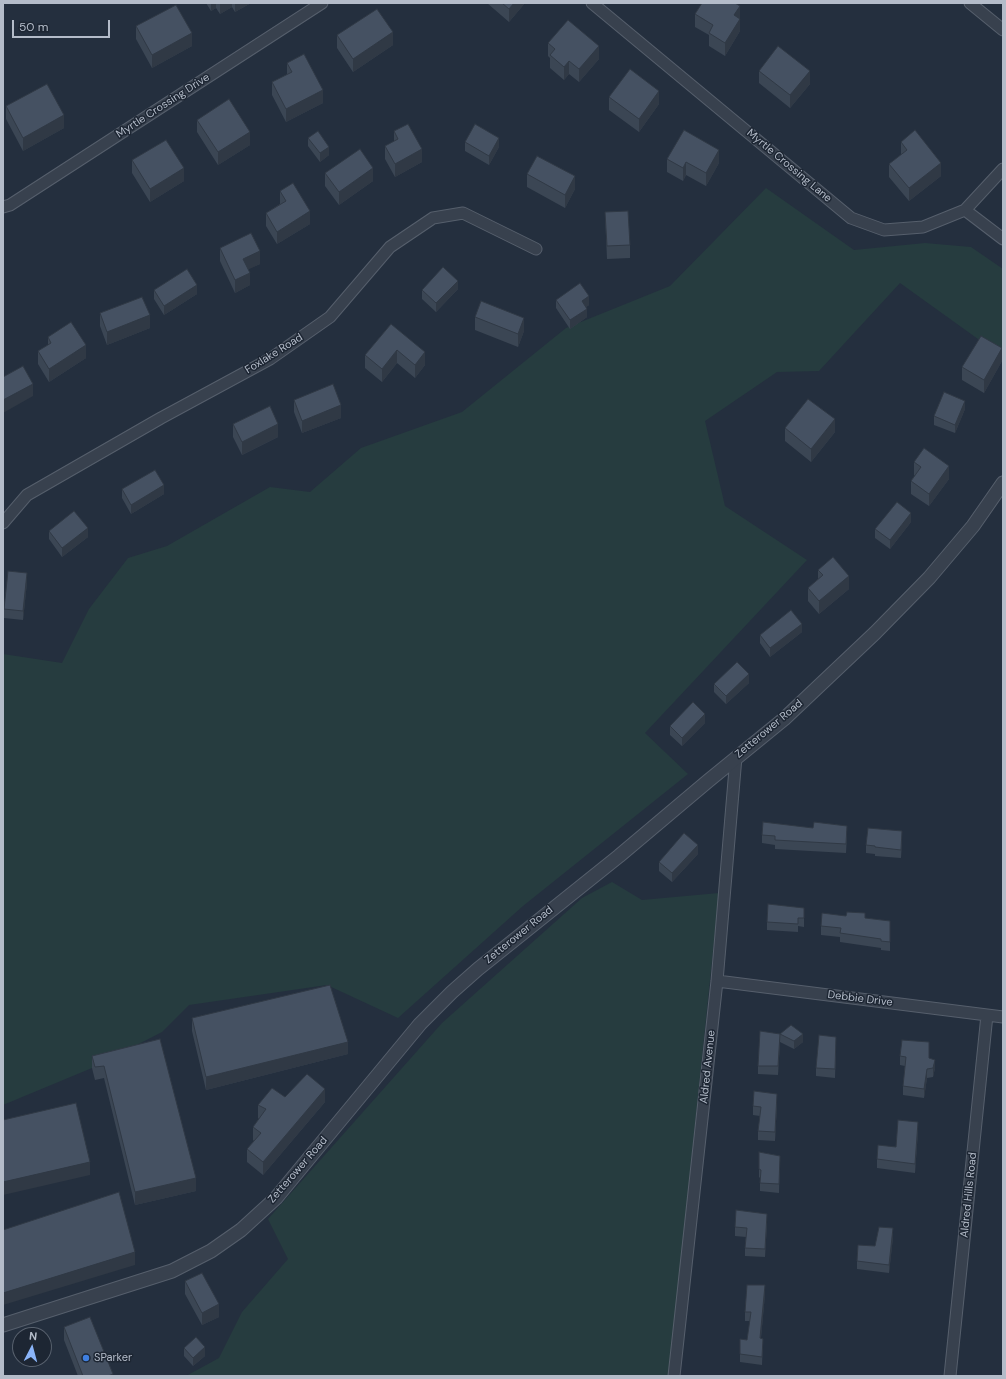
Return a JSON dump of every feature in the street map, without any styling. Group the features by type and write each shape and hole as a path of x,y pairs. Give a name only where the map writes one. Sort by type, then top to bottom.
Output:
{"street":[{"name":"Myrtle Crossing Drive","path":"3,207 10,205 322,3"},
{"name":"Myrtle Crossing Lane","path":"592,3 851,218 884,230 922,227 965,210 1003,169"},
{"path":"970,3 1003,30"},
{"path":"965,210 1003,239"},
{"name":"Foxlake Road","path":"3,523 27,495 162,418 270,359 330,317 390,247 433,218 463,213 536,249"},
{"name":"Zetterower Road","path":"3,1325 172,1271 211,1251 241,1230 276,1198 420,1024 452,992 790,714 875,633 929,578 973,526 1003,483"},
{"name":"Aldred Avenue","path":"674,1376 717,981 736,757"},
{"name":"Debbie Drive","path":"717,981 1003,1017"},
{"name":"Aldred Hills Road","path":"950,1376 986,1014"}],"green space":[{"path":"766,188 854,250 925,243 971,247 1003,269 1003,357 900,283 819,371 777,372 705,421 725,506 807,560 645,733 688,774 523,906 398,1018 327,985 189,1005 162,1032 92,1068 3,1105 3,654 62,663 89,609 128,558 167,546 270,487 310,492 361,448 462,412 566,328 670,286"},
{"path":"612,882 642,900 719,893 669,1376 186,1376 219,1358 242,1312 288,1259 268,1219 442,1023 582,898"}],"building":[{"path":"502,3 514,3 509,9"},
{"path":"702,3 735,3 740,6 734,15 740,19 725,43 709,33 713,25 695,14"},
{"path":"176,5 192,33 152,55 136,26"},
{"path":"377,9 393,32 353,59 337,35"},
{"path":"568,20 599,46 579,69 569,61 564,67 550,55 555,49 548,43"},
{"path":"778,46 810,71 790,95 759,71"},
{"path":"304,54 323,90 286,109 272,82 292,72 287,63"},
{"path":"630,69 659,91 639,119 609,97"},
{"path":"47,84 64,115 23,138 6,106"},
{"path":"229,99 250,132 218,152 197,120"},
{"path":"408,124 422,149 395,164 385,146 398,139 394,131"},
{"path":"475,124 499,138 489,156 465,142"},
{"path":"684,130 719,150 706,173 686,162 683,168 667,159"},
{"path":"915,130 941,163 909,188 889,164 907,150 901,142"},
{"path":"318,131 329,147 320,153 308,138"},
{"path":"166,140 184,168 150,189 132,160"},
{"path":"360,149 373,168 339,192 325,173"},
{"path":"537,156 575,176 565,195 527,174"},
{"path":"293,183 310,211 277,232 266,213 286,201 280,191"},
{"path":"628,211 630,245 607,246 605,212"},
{"path":"251,233 260,251 243,259 250,273 235,280 220,248"},
{"path":"443,267 458,281 436,303 422,290"},
{"path":"187,269 197,285 164,306 154,290"},
{"path":"580,283 589,296 582,301 587,309 570,320 556,300"},
{"path":"142,297 150,315 107,332 100,313"},
{"path":"481,301 524,318 518,334 475,317"},
{"path":"71,322 86,345 49,369 38,351 51,343 48,337"},
{"path":"391,324 425,352 415,365 397,350 382,369 365,355"},
{"path":"981,336 1002,348 984,380 962,367"},
{"path":"23,366 33,384 3,400 3,377"},
{"path":"333,384 341,405 302,421 294,400"},
{"path":"944,392 965,401 955,425 934,416"},
{"path":"808,399 835,419 811,449 785,428"},
{"path":"270,406 278,424 242,442 233,424"},
{"path":"924,448 949,466 929,494 911,481 921,467 914,462"},
{"path":"155,470 164,485 131,505 122,489"},
{"path":"897,502 911,513 890,540 875,529"},
{"path":"74,511 88,528 62,548 49,531"},
{"path":"833,557 849,576 819,601 808,588 823,575 818,570"},
{"path":"8,571 27,573 23,611 4,609"},
{"path":"791,610 802,624 770,648 760,635"},
{"path":"737,662 749,674 726,696 714,684"},
{"path":"693,702 705,714 682,738 670,726"},
{"path":"763,822 813,828 814,822 847,826 846,844 775,840 775,836 762,835"},
{"path":"868,828 902,831 901,850 866,845"},
{"path":"684,833 698,845 672,873 659,862"},
{"path":"768,904 804,908 804,918 798,918 798,924 767,922"},
{"path":"847,912 865,913 865,918 890,921 890,942 881,941 881,939 840,933 841,928 821,926 822,913 846,916"},
{"path":"330,985 348,1042 206,1077 192,1018"},
{"path":"791,1025 803,1034 794,1041 780,1034"},
{"path":"760,1031 780,1034 778,1066 758,1066"},
{"path":"819,1035 836,1037 835,1069 816,1068"},
{"path":"160,1039 196,1178 135,1192 104,1066 95,1067 92,1056"},
{"path":"902,1040 929,1042 929,1058 935,1060 933,1068 927,1069 924,1089 903,1086 906,1057 900,1056"},
{"path":"307,1074 325,1089 263,1162 247,1149 261,1133 253,1127 266,1109 258,1105 272,1088 285,1097"},
{"path":"754,1091 777,1094 775,1132 758,1131 761,1107 753,1106"},
{"path":"76,1103 90,1162 3,1182 3,1120"},
{"path":"898,1120 918,1122 915,1164 877,1159 878,1145 896,1147"},
{"path":"759,1152 780,1156 779,1184 760,1183 761,1170 759,1169"},
{"path":"119,1192 135,1252 3,1293 3,1230"},
{"path":"736,1210 767,1214 765,1249 745,1248 747,1228 735,1227"},
{"path":"879,1227 893,1228 889,1265 857,1261 858,1245 875,1246"},
{"path":"202,1273 219,1304 202,1313 185,1281"},
{"path":"747,1285 765,1285 760,1338 763,1339 762,1357 740,1354 740,1339 747,1340 751,1312 745,1312"},
{"name":"SParker","path":"90,1317 113,1374 108,1376 83,1376 64,1327"},
{"path":"196,1337 205,1347 193,1358 184,1348"}],"place":[{"name":"SParker","path":"86,1358"}]}
